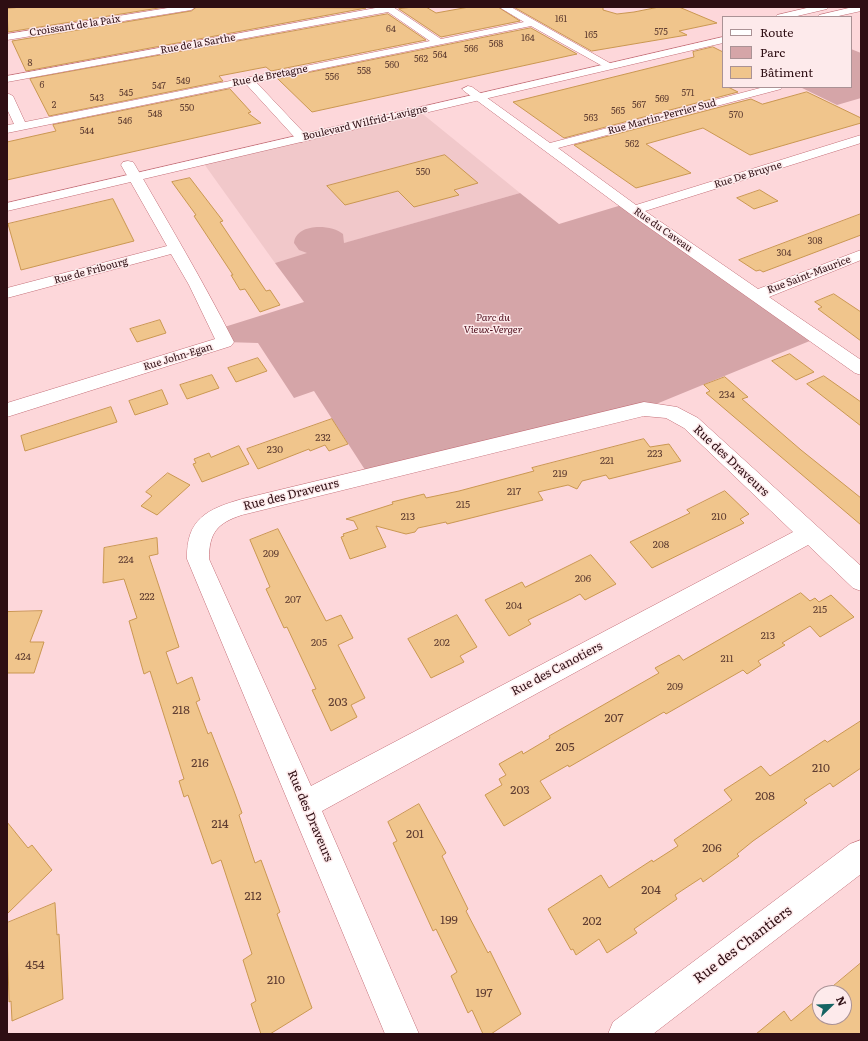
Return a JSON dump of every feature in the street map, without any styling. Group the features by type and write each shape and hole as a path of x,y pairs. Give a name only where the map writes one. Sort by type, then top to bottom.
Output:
{"street":[{"name":"Croissant de la Paix","path":"7,37 191,7"},
{"path":"504,7 610,66"},
{"path":"784,16 824,7"},
{"path":"388,8 440,42"},
{"name":"Rue de la Sarthe","path":"7,79 388,8"},
{"path":"826,16 861,8"},
{"name":"Rue de Bretagne","path":"7,129 533,23"},
{"name":"Boulevard Wilfrid-Lavigne","path":"228,143 722,30"},
{"name":"Boulevard Wilfrid-Lavigne","path":"7,207 132,171 302,138 722,40"},
{"path":"249,81 302,138"},
{"name":"Rue Martin-Perrier Sud","path":"548,147 773,88"},
{"name":"Rue du Caveau","path":"468,89 634,210 861,369"},
{"path":"7,96 21,126"},
{"name":"Rue De Bruyne","path":"634,210 861,139"},
{"name":"Boulevard Wilfrid-Lavigne","path":"113,169 132,171 143,162"},
{"name":"Rue John-Egan","path":"7,410 225,342 176,248 132,171"},
{"name":"Rue de Fribourg","path":"7,293 176,248"},
{"name":"Rue Saint-Maurice","path":"756,296 861,255"},
{"name":"Rue des Draveurs","path":"402,1034 305,805 198,559 197,548 199,536 205,526 215,517 228,510 644,409 670,412 691,423 861,581"},
{"name":"Rue des Canotiers","path":"305,805 809,534"},
{"name":"Rue des Chantiers","path":"625,1034 861,855"}],"shaded area":[{"path":"419,111 520,193 275,263 202,161"}],"green space":[{"path":"852,49 861,53 861,98 837,105 802,88 852,88"},
{"name":"Parc du Vieux-Verger","path":"520,193 559,224 625,204 817,338 644,409 369,476 314,391 294,398 258,343 225,342 218,329 304,302 275,263 307,253 299,250 294,243 296,236 307,229 315,227 331,228 343,234 344,243"}],"building":[{"path":"21,7 165,7 8,32 7,9"},
{"path":"197,7 366,8 26,71 12,41 191,11"},
{"path":"426,7 436,13 469,7 498,7 520,21 441,37 399,9"},
{"path":"514,7 603,7 603,10 617,14 659,7 679,7 717,23 679,31 687,35 592,51"},
{"path":"388,14 426,40 271,71 266,67 219,76 223,81 49,116 30,79"},
{"path":"531,28 577,54 312,112 278,79"},
{"path":"713,47 722,52 722,88 730,88 738,92 564,138 513,102 694,57 693,52"},
{"path":"230,89 251,112 248,113 261,123 7,180 7,142 56,131 53,125"},
{"path":"807,92 861,118 861,123 750,155 703,128 646,144 691,173 636,188 574,145 751,99 762,104"},
{"path":"445,155 478,183 454,190 459,195 414,207 398,191 345,205 327,186"},
{"path":"190,178 223,221 220,222 266,291 270,290 280,305 260,312 245,289 240,290 231,275 233,275 194,216 196,215 172,182"},
{"path":"760,190 778,201 754,209 737,198"},
{"path":"113,199 134,241 21,270 8,224"},
{"path":"861,214 861,235 763,272 760,270 756,271 739,260"},
{"path":"834,294 861,312 861,341 818,309 822,307 815,302"},
{"path":"160,320 166,333 137,342 130,329"},
{"path":"790,354 814,372 796,380 772,361"},
{"path":"258,358 267,371 236,382 228,368"},
{"path":"212,375 219,388 187,399 180,385"},
{"path":"824,376 861,402 861,426 807,384"},
{"path":"725,377 748,397 742,399 801,450 861,498 861,525 706,393 710,391 704,385"},
{"path":"162,390 168,404 135,415 129,401"},
{"path":"111,407 117,422 25,451 21,436"},
{"path":"332,419 348,444 329,451 325,445 310,451 309,449 258,469 247,449"},
{"path":"644,439 650,447 669,444 681,461 609,479 606,475 582,481 577,489 568,485 538,492 543,500 447,524 446,522 418,528 415,532 406,534 376,526 386,547 350,559 341,537 344,536 343,534 358,529 354,521 346,519 393,504 392,502 424,494 426,498 459,491 534,471 532,468"},
{"path":"239,446 249,464 202,482 193,464 196,463 194,459 209,453 211,457"},
{"path":"168,473 190,485 157,515 141,506 152,496 146,492"},
{"path":"725,491 749,514 740,519 744,523 652,568 630,542 690,513 687,510"},
{"path":"278,529 326,621 341,615 353,638 338,645 365,698 351,705 357,717 331,731 312,690 316,689 287,627 284,628 266,589 270,587 250,540"},
{"path":"157,538 158,554 149,556 179,647 166,652 177,684 192,677 200,700 196,702 208,734 211,732 234,791 242,813 239,815 255,863 261,860 280,912 277,914 312,1008 270,1034 261,1034 251,1004 256,1001 243,960 252,954 221,860 212,864 188,795 184,797 179,781 184,779 150,671 144,674 129,621 137,618 124,579 103,583 104,548"},
{"path":"591,555 616,584 585,600 580,594 528,620 531,624 509,636 485,600 522,582 525,587"},
{"path":"801,593 810,601 815,598 819,602 831,595 854,617 820,637 810,626 782,643 785,645 758,661 761,665 747,674 743,670 666,714 664,712 569,767 568,765 540,781 551,798 504,826 485,795 502,785 499,779 506,775 499,764 522,751 523,754 550,738 549,736 659,673 655,668 679,655 683,660"},
{"path":"42,611 30,642 44,642 34,673 7,673 7,612"},
{"path":"457,615 477,647 460,656 464,662 431,678 408,639"},
{"path":"861,721 861,768 833,787 830,783 804,800 807,803 753,841 737,854 739,856 703,882 701,878 675,895 677,899 634,929 637,933 607,953 599,939 576,955 573,949 571,950 548,909 601,875 609,888 652,860 653,862 678,846 674,840 732,800 724,790 761,766 770,776 825,740 827,742"},
{"path":"419,804 446,853 442,856 468,909 466,911 488,953 490,951 521,1014 491,1034 483,1034 472,1010 468,1013 451,976 457,972 436,929 433,931 393,843 397,841 388,822"},
{"path":"7,822 28,848 32,845 52,870 7,914"},
{"path":"55,903 57,935 59,934 63,999 12,1021 11,1001 9,1002 7,923"},
{"path":"861,963 861,1034 756,1034 784,1011 791,1021 812,1004 812,1025 852,1025 852,985 835,985"}]}
